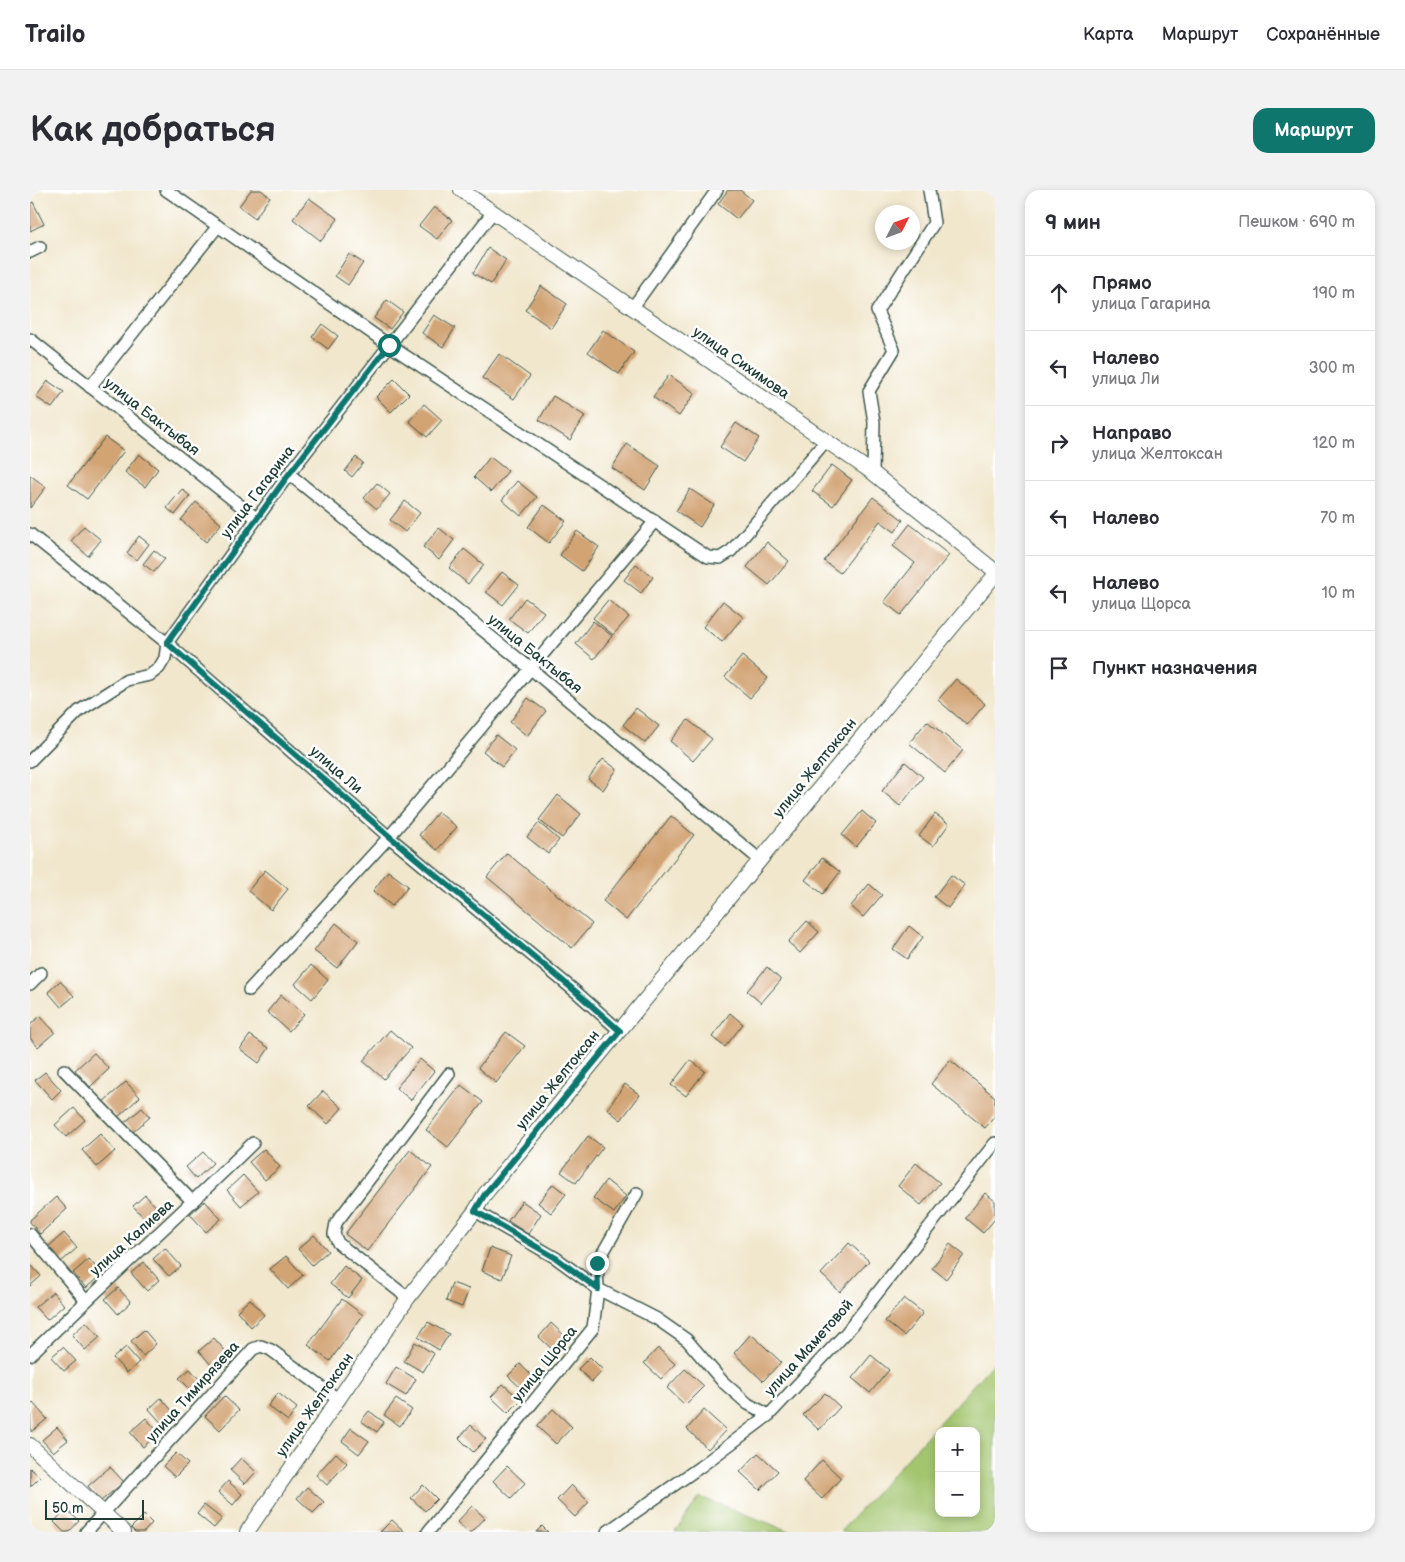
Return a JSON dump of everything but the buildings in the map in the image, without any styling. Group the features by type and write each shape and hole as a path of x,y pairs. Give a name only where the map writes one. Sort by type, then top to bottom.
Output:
{"street":[{"path":"166,190 389,345 708,557 720,558 731,551 825,442"},
{"name":"улица Сихимова","path":"461,190 634,307 825,442 873,473 995,571"},
{"path":"634,307 716,190"},
{"path":"873,473 874,422 869,391 894,350 877,311 934,223 929,190"},
{"name":"улица Гагарина","path":"30,761 79,711 127,680 150,675 160,668 165,658 167,643 256,518 493,212"},
{"path":"90,387 218,226"},
{"name":"улица Бактыбая","path":"30,339 256,518"},
{"name":"улица Бактыбая","path":"289,474 531,669 760,860"},
{"path":"249,990 389,836 655,521"},
{"name":"улица Ли","path":"30,534 167,643 389,836 568,985 620,1031"},
{"name":"улица Желтоксан","path":"247,1532 408,1298 475,1211 485,1194 995,575"},
{"path":"30,984 41,973"},
{"path":"64,1070 193,1202"},
{"path":"408,1298 338,1243 334,1234 336,1223 449,1074"},
{"name":"улица Калиева","path":"30,1354 193,1202 253,1143"},
{"name":"улица Маметовой","path":"607,1532 700,1467 768,1415 846,1333 995,1143"},
{"name":"улица Щорса","path":"428,1532 594,1328 598,1289 597,1263 638,1193"},
{"path":"475,1211 556,1258 598,1289 657,1319 687,1340 724,1382 748,1404 768,1415"},
{"path":"30,1234 86,1301"},
{"name":"улица Тимирязева","path":"86,1532 252,1348 261,1346 271,1350 339,1400"},
{"path":"30,1446 124,1532"}],"green space":[{"path":"995,1361 995,1532 840,1532 935,1427 935,1517 980,1517 980,1427 935,1427"},
{"path":"700,1497 792,1532 675,1532"}],"route":[{"path":"389,345 256,518 167,643 389,836 575,991 620,1031 485,1194 475,1211 556,1258 598,1289 597,1263"}]}
